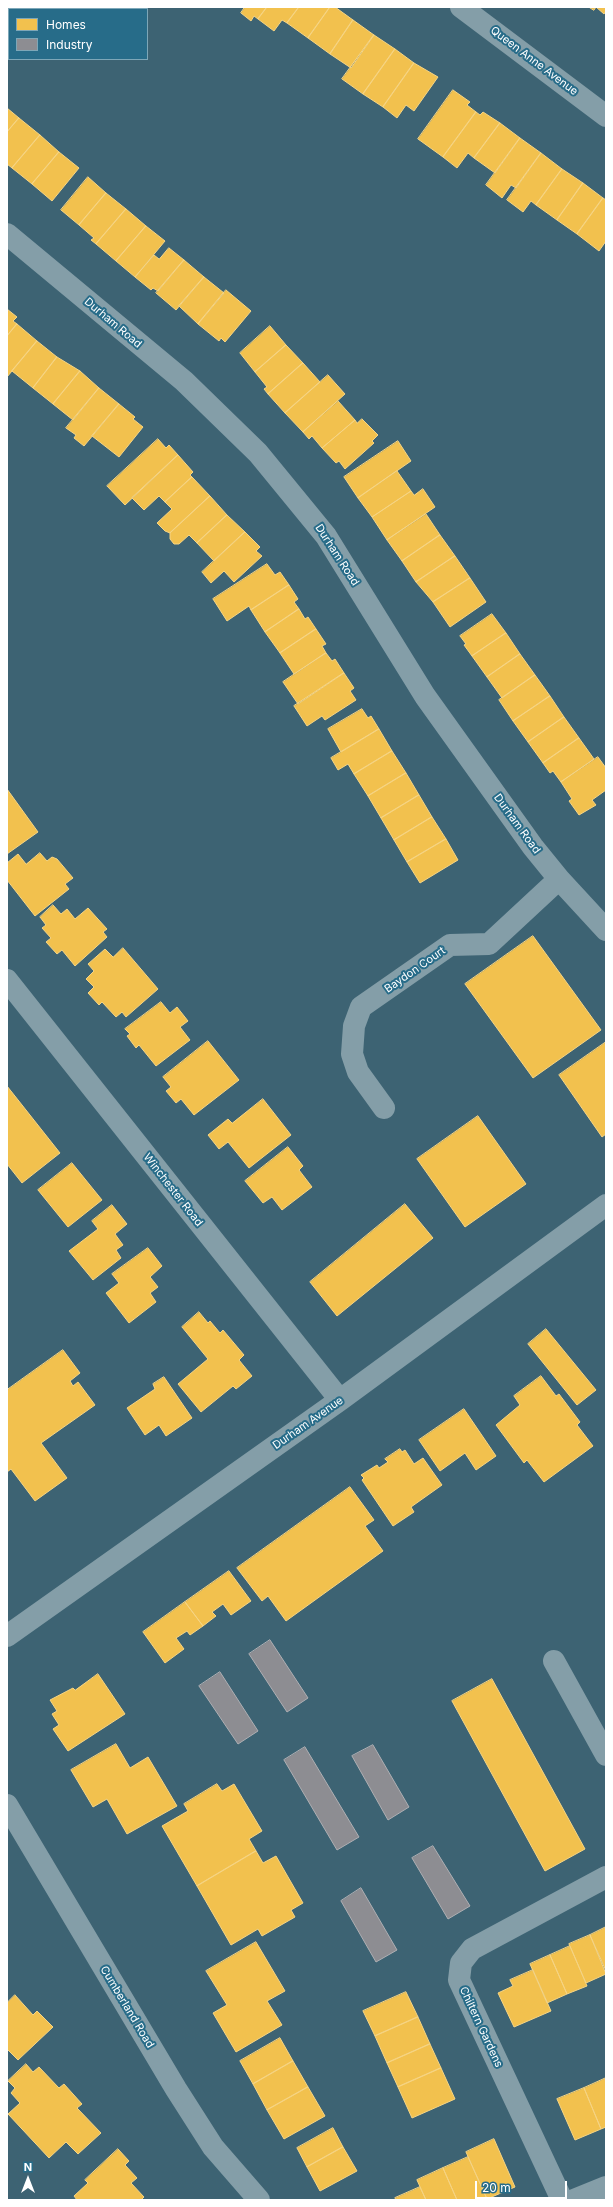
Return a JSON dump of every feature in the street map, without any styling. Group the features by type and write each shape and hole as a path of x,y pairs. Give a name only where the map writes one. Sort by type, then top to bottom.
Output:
{"street":[{"name":"Queen Anne Avenue","path":"461,7 606,116"},
{"name":"Durham Road","path":"7,234 184,382 258,453 326,536 425,696 533,847 559,879 606,930"},
{"name":"Baydon Court","path":"384,1108 358,1072 352,1054 354,1026 361,1007 450,945 489,944 559,879"},
{"name":"Winchester Road","path":"7,980 340,1400"},
{"name":"Durham Avenue","path":"7,1636 340,1400 606,1205"},
{"path":"554,1661 606,1755"},
{"name":"Cumberland Road","path":"7,1805 176,2089 214,2147 258,2200"},
{"name":"Chiltern Gardens","path":"562,2200 459,1980 461,1963 472,1950 606,1877"},
{"path":"574,2200 606,2187"}],"building: Homes":[{"path":"245,7 267,7 258,19 254,16 251,21 241,13"},
{"path":"267,7 299,7 287,23 282,20 274,31 258,19"},
{"path":"299,7 330,7 308,38 287,23"},
{"path":"330,7 335,7 353,20 330,54 308,38"},
{"path":"589,7 596,7 594,10"},
{"path":"596,7 606,7 606,11 604,14"},
{"path":"353,20 374,35 351,68 330,54"},
{"path":"374,35 395,49 363,94 342,79"},
{"path":"395,49 414,63 383,107 363,94"},
{"path":"414,63 438,77 414,111 406,105 397,118 383,107"},
{"path":"453,90 470,102 467,105 476,112 443,157 418,139"},
{"path":"7,108 19,118 7,132"},
{"path":"476,112 480,115 483,112 500,123 474,158 468,153 457,168 443,157"},
{"path":"19,118 40,135 12,168 7,164 7,132"},
{"path":"500,123 520,138 495,173 474,158"},
{"path":"40,135 59,152 32,184 12,168"},
{"path":"520,138 541,153 516,188 511,185 502,198 486,185"},
{"path":"59,152 79,168 52,201 32,184"},
{"path":"541,153 562,169 536,205 531,201 523,212 507,200"},
{"path":"562,169 583,183 557,220 536,205"},
{"path":"88,177 106,193 79,225 61,210"},
{"path":"583,183 603,198 577,234 557,220"},
{"path":"106,193 126,209 96,244 91,240 94,238 79,225"},
{"path":"603,198 606,200 606,241 599,251 577,234"},
{"path":"126,209 146,226 116,261 96,244"},
{"path":"146,226 165,241 135,277 116,261"},
{"path":"169,248 184,260 158,291 153,288 151,290 135,277 154,255 159,259"},
{"path":"184,260 204,277 176,310 156,293"},
{"path":"204,277 224,293 198,324 179,306"},
{"path":"226,290 251,311 225,342 221,338 219,341 198,324"},
{"path":"7,309 17,317 13,321 17,324 7,336"},
{"path":"17,324 37,341 7,377 7,336"},
{"path":"270,326 286,345 255,372 240,353"},
{"path":"37,341 57,357 33,388 12,371"},
{"path":"286,345 303,363 268,394 264,389 267,387 255,372"},
{"path":"57,357 80,371 53,404 33,388"},
{"path":"303,363 320,382 285,413 268,394"},
{"path":"80,371 99,388 73,420 53,404"},
{"path":"328,375 345,394 303,432 285,413"},
{"path":"99,388 119,404 84,446 74,438 76,435 66,428"},
{"path":"338,401 355,420 322,448 312,436 309,439 303,432"},
{"path":"119,404 135,417 133,419 143,427 119,457 92,436"},
{"path":"362,419 378,435 372,441 374,443 345,469 339,461 336,463 322,448 355,420 357,423"},
{"path":"158,439 166,448 169,445 178,455 125,505 107,486"},
{"path":"398,441 411,461 358,498 344,477"},
{"path":"178,455 193,472 190,475 192,477 165,502 159,496 144,510 132,498"},
{"path":"397,471 411,491 372,517 358,498"},
{"path":"192,477 210,496 170,533 165,531 157,523 172,509 165,502"},
{"path":"423,489 435,507 387,540 372,517 411,491 414,495"},
{"path":"210,496 227,515 197,543 189,535 179,544 174,544 170,539 170,533"},
{"path":"426,514 440,535 402,561 387,540"},
{"path":"227,515 245,532 214,561 197,543"},
{"path":"245,532 260,547 256,551 262,556 234,582 224,571 211,583 202,572"},
{"path":"440,535 455,556 416,582 402,561"},
{"path":"455,556 470,578 433,602 416,582"},
{"path":"267,564 275,575 280,572 289,585 251,610 249,606 227,621 213,599"},
{"path":"470,578 486,602 450,627 433,602"},
{"path":"289,585 298,599 294,602 299,609 265,632 251,610"},
{"path":"299,609 305,619 308,617 316,629 280,653 265,632"},
{"path":"492,614 506,633 472,656 464,645 466,644 460,636"},
{"path":"316,629 326,644 322,646 326,653 294,674 280,653"},
{"path":"506,633 520,654 487,677 472,656"},
{"path":"326,653 332,661 335,659 344,673 298,704 283,682"},
{"path":"520,654 535,675 502,698 487,677"},
{"path":"344,673 354,688 350,691 356,700 325,720 322,716 307,726 294,706"},
{"path":"535,675 550,696 513,721 499,700"},
{"path":"550,696 564,717 528,742 513,721"},
{"path":"362,709 368,718 371,716 379,729 341,752 328,729"},
{"path":"564,717 579,738 543,763 528,742"},
{"path":"379,729 392,751 354,774 348,764 338,770 331,758"},
{"path":"579,738 594,759 561,782 553,771 550,773 543,763"},
{"path":"392,751 406,773 368,796 354,774"},
{"path":"598,757 606,768 606,790 592,800 596,805 579,815 569,801 572,799 561,782"},
{"path":"406,773 419,795 381,818 368,796"},
{"path":"7,789 38,832 7,854"},
{"path":"419,795 432,817 394,840 381,818"},
{"path":"432,817 446,839 407,862 394,840"},
{"path":"446,839 458,860 420,883 407,862"},
{"path":"40,853 47,861 52,857 57,859 73,878 65,884 69,889 35,916 7,880 7,863 18,854 26,864"},
{"path":"53,905 61,914 67,909 75,919 88,908 107,929 103,932 107,937 75,966 62,950 57,954 46,942 51,938 42,928 46,925 40,917"},
{"path":"533,936 601,1030 533,1078 465,984"},
{"path":"123,948 158,989 126,1017 122,1012 116,1017 102,1002 99,1005 88,993 94,987 86,979 94,971 88,964 105,949 113,957"},
{"path":"161,1002 170,1013 177,1007 188,1021 180,1027 190,1040 156,1066 139,1045 136,1048 127,1036 130,1034 125,1029"},
{"path":"208,1041 239,1080 194,1115 181,1099 176,1103 166,1091 171,1087 163,1077"},
{"path":"606,1042 606,1134 602,1137 559,1075"},
{"path":"7,1086 60,1153 22,1183 7,1164"},
{"path":"263,1099 291,1135 249,1168 228,1142 219,1149 208,1135 228,1119 232,1123"},
{"path":"478,1116 526,1184 465,1227 417,1159"},
{"path":"288,1147 303,1166 299,1170 312,1187 282,1210 272,1197 263,1203 245,1181"},
{"path":"72,1163 102,1200 68,1227 38,1190"},
{"path":"405,1204 433,1238 337,1316 310,1282"},
{"path":"112,1205 127,1224 115,1234 123,1245 116,1250 121,1258 93,1280 69,1251 98,1229 92,1221"},
{"path":"148,1248 162,1266 150,1277 158,1287 150,1293 156,1302 129,1323 106,1293 119,1283 112,1274"},
{"path":"199,1312 208,1323 210,1321 220,1333 223,1330 244,1355 239,1360 252,1376 236,1389 233,1386 201,1412 178,1384 208,1359 182,1327"},
{"path":"546,1329 596,1390 577,1405 528,1344"},
{"path":"63,1350 80,1373 70,1381 73,1386 78,1382 95,1405 41,1443 67,1478 35,1501 11,1469 7,1472 7,1390"},
{"path":"541,1376 556,1396 559,1394 580,1422 577,1425 593,1446 544,1482 527,1460 524,1463 496,1425 520,1405 514,1396"},
{"path":"164,1377 192,1418 166,1436 159,1425 145,1435 127,1408 155,1389 153,1384"},
{"path":"464,1409 496,1456 476,1470 465,1453 440,1471 419,1440"},
{"path":"400,1449 402,1452 405,1450 414,1464 423,1458 442,1485 411,1507 414,1512 393,1526 362,1480 364,1478 361,1475 377,1465 379,1468 388,1462 385,1459"},
{"path":"350,1487 374,1520 365,1526 383,1551 286,1621 268,1596 262,1601 237,1568"},
{"path":"229,1571 251,1601 231,1615 223,1604 212,1612 216,1616 203,1626 185,1602"},
{"path":"185,1602 203,1626 190,1635 187,1631 176,1638 184,1649 165,1663 143,1632"},
{"path":"98,1674 125,1714 68,1751 53,1729 59,1725 52,1714 57,1711 50,1700 73,1688 75,1690"},
{"path":"492,1679 585,1849 545,1871 452,1701"},
{"path":"116,1744 130,1768 148,1757 177,1806 127,1834 107,1799 93,1807 71,1770"},
{"path":"217,1784 222,1791 234,1784 262,1831 249,1839 256,1851 197,1886 162,1826 188,1811 184,1804"},
{"path":"256,1851 263,1863 276,1856 303,1903 291,1910 295,1917 262,1936 258,1929 231,1945 197,1886"},
{"path":"606,1927 606,1971 590,1935"},
{"path":"590,1935 606,1974 586,1983 569,1944"},
{"path":"256,1942 285,1991 267,2001 282,2025 236,2052 213,2013 227,2005 206,1971"},
{"path":"570,1946 587,1986 567,1994 550,1955"},
{"path":"550,1955 567,1994 547,2003 530,1964"},
{"path":"533,1970 551,2011 514,2027 498,1993 513,1986 510,1980"},
{"path":"406,1992 418,2017 375,2036 363,2011"},
{"path":"15,1995 33,2015 37,2011 53,2027 18,2060 7,2049 7,2003"},
{"path":"418,2017 430,2044 387,2063 375,2036"},
{"path":"280,2038 293,2061 253,2084 240,2061"},
{"path":"430,2044 441,2068 398,2087 387,2063"},
{"path":"293,2061 308,2087 267,2110 253,2084"},
{"path":"26,2064 33,2072 39,2067 59,2088 64,2084 82,2104 77,2108 101,2133 78,2154 66,2142 49,2158 8,2114 20,2103 11,2093 15,2088 8,2081"},
{"path":"441,2068 455,2099 412,2118 398,2087"},
{"path":"606,2078 606,2127 601,2129 584,2088"},
{"path":"308,2087 325,2116 284,2139 267,2110"},
{"path":"584,2088 601,2129 575,2140 557,2099"},
{"path":"333,2128 343,2147 307,2167 297,2148"},
{"path":"494,2139 515,2187 487,2199 466,2152"},
{"path":"343,2147 357,2171 320,2191 307,2167"},
{"path":"118,2149 129,2161 125,2165 137,2178 131,2183 144,2197 141,2200 77,2200 74,2196 88,2183 85,2180"},
{"path":"468,2157 487,2199 485,2200 457,2200 443,2168"},
{"path":"443,2168 457,2200 426,2200 417,2180"},
{"path":"420,2187 426,2200 396,2200 395,2198"}],"building: Industry":[{"path":"270,1640 308,1698 287,1712 249,1654"},
{"path":"220,1672 258,1731 238,1744 199,1686"},
{"path":"373,1745 409,1807 388,1820 352,1756"},
{"path":"305,1747 359,1837 337,1850 284,1760"},
{"path":"433,1846 470,1906 448,1919 412,1858"},
{"path":"361,1888 397,1950 376,1962 341,1901"}]}
